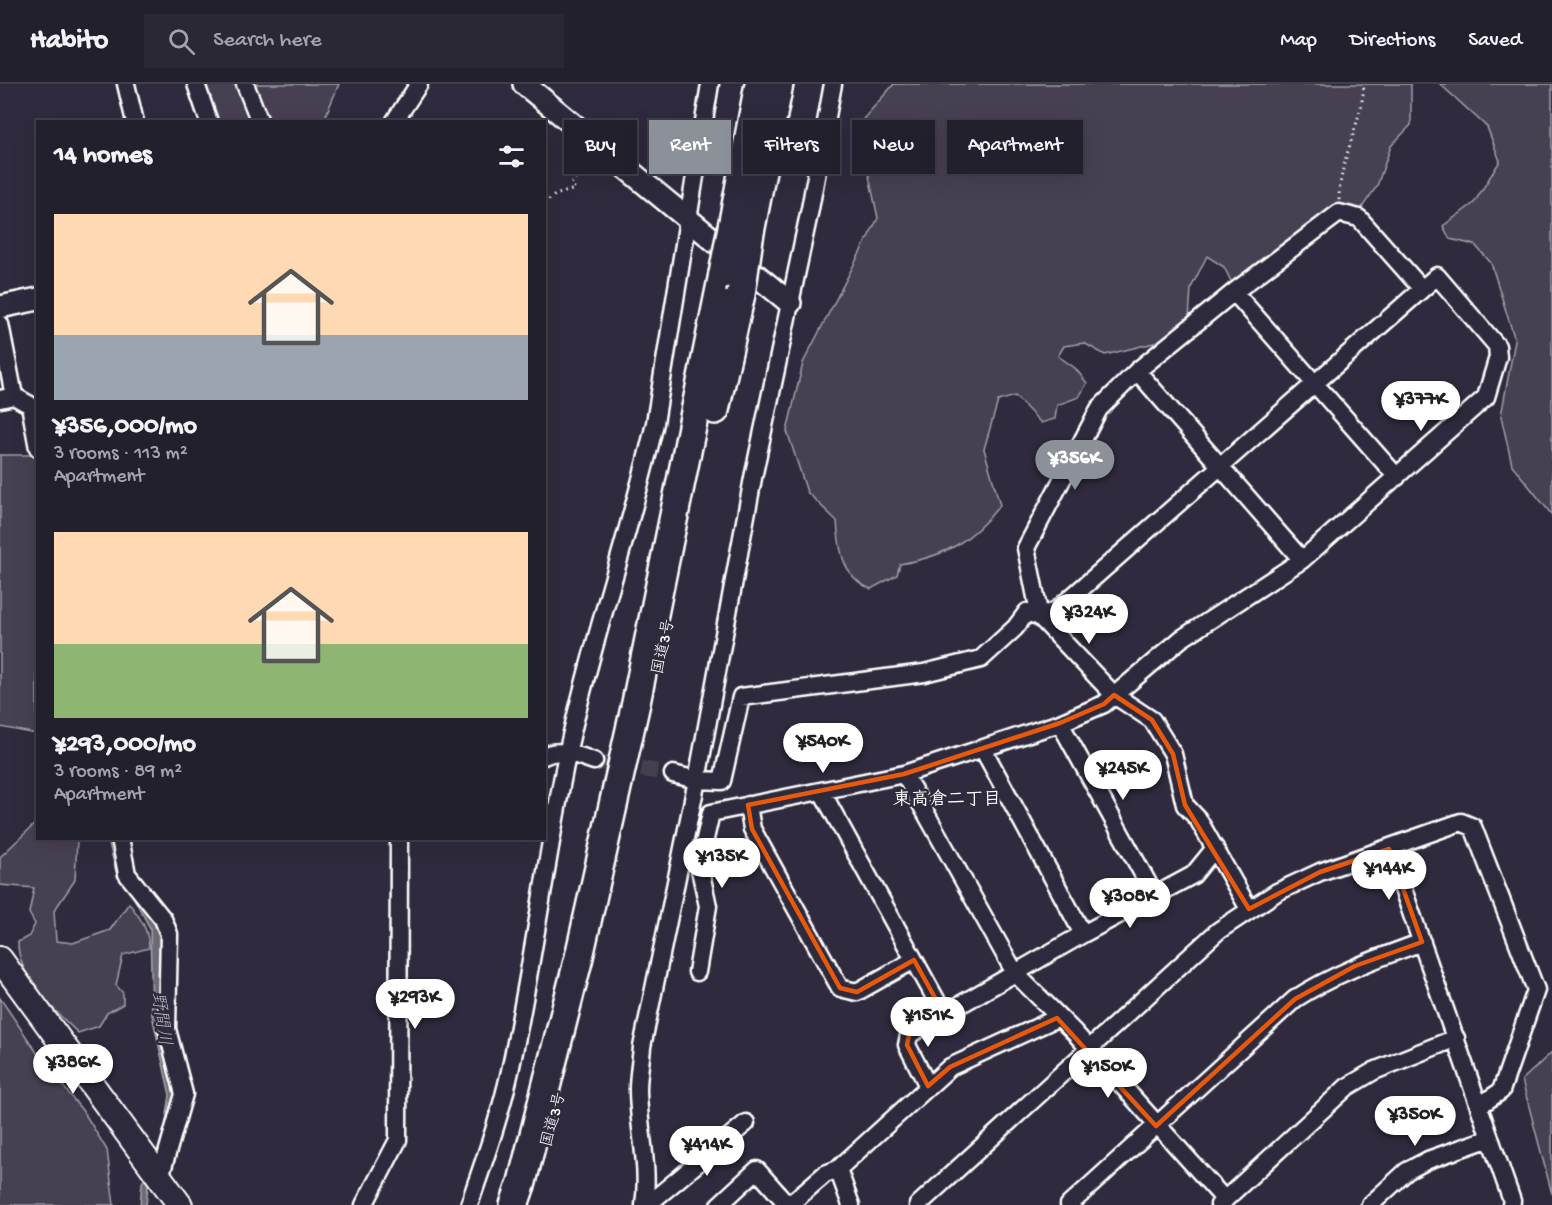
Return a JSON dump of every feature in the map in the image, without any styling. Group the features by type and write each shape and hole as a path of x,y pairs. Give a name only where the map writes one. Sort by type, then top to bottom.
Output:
{"highway":[{"name":"国道3号","path":"531,1205 605,928 741,294 741,233 759,84"},
{"name":"国道3号","path":"514,1205 522,1182 599,871 639,691 723,274 741,233 779,84"}],"main road":[{"path":"0,959 180,1205"}],"street":[{"path":"126,84 135,120"},
{"path":"196,84 208,120"},
{"path":"245,84 259,120"},
{"path":"395,120 419,84"},
{"path":"524,84 568,120"},
{"path":"469,1205 493,1136 510,1073 568,752 590,656 643,477 653,434 710,84"},
{"path":"645,1205 646,1164 638,1089 642,1047 697,780 753,478 833,84"},
{"path":"634,174 790,303"},
{"path":"1040,617 1026,548 1099,410 1137,371 1234,292 1339,213 1359,218 1422,289"},
{"path":"697,972 708,906 699,865 711,813 904,774 1060,723 1104,704 1181,639 1302,560 1486,397 1498,357 1497,346 1437,276 1057,610 1040,617"},
{"path":"1234,292 1397,477"},
{"path":"0,307 36,299"},
{"path":"0,324 7,397 30,405 36,437"},
{"path":"1137,371 1302,560"},
{"path":"673,774 697,780 722,782 741,698 924,673 981,659 1015,628 1027,612 1040,617 1114,694 1152,720 1173,754 1185,805 1198,819 1248,909"},
{"path":"1060,723 1155,896"},
{"path":"983,749 1083,934"},
{"path":"546,755 568,752 594,760"},
{"path":"904,774 1015,973 1057,1018 1074,1032 1222,1202 1347,1087 1374,1071 1456,1038"},
{"path":"822,792 944,1014"},
{"path":"748,805 752,829 840,988 857,992 914,960"},
{"path":"918,1205 1218,931 1248,909 1320,872 1461,822 1473,827 1536,990 1501,1091 1479,1106"},
{"path":"120,840 127,874 164,919 169,934 167,1029 184,1094 160,1178"},
{"path":"364,1205 398,1140 399,840"},
{"path":"928,1086 907,1044 909,1035 1083,934 1193,875 1215,848"},
{"path":"1389,849 1456,1038 1511,1205"},
{"path":"1069,1205 1295,999 1355,966 1422,942"},
{"path":"719,1205 757,1170 789,1205 825,1174 838,1170 950,1066 1057,1018"},
{"path":"645,1205 746,1123"},
{"path":"1370,1205 1407,1171 1428,1160 1490,1138"},
{"path":"838,1170 851,1205"}],"path":[{"path":"1339,213 1339,185 1362,107 1364,84"},
{"path":"546,202 555,195 575,189 571,184 580,174"}],"highlighted area":[{"path":"1114,695 1152,720 1173,754 1185,805 1249,909 1320,872 1389,849 1422,942 1355,966 1295,999 1156,1126 1057,1018 950,1067 928,1086 907,1045 909,1035 944,1014 914,960 857,992 840,988 752,829 748,805 904,774 1060,723 1104,704"}],"shaded area":[{"path":"199,84 339,84 324,120 207,120"},
{"path":"894,84 1411,84 1411,125 1391,146 1377,186 1361,209 1308,229 1233,285 1224,267 1207,256 1191,288 1189,318 1158,342 1105,355 1084,343 1064,346 1058,356 1075,368 1087,383 1079,397 1057,405 1055,419 1041,423 1015,396 998,401 984,449 1000,505 979,528 957,545 917,561 900,564 897,575 871,589 861,584 848,570 841,552 837,521 807,492 787,431 803,363 878,218 869,174 935,174 935,120 862,120"},
{"path":"1440,84 1552,84 1552,515 1512,465 1501,416 1515,340 1491,263 1475,245 1450,239 1443,226 1474,203 1500,161 1487,127"},
{"path":"0,455 36,455 36,734 0,727"},
{"path":"36,823 36,840 77,840 75,880 54,911 56,941 73,943 110,930 129,903 143,924 149,948 123,955 116,985 123,993 123,1004 107,1013 99,1026 78,1033 58,1014 30,980 19,955 18,942 29,936 35,924 29,913 34,888 0,885 0,857"},
{"path":"0,998 40,1057 85,1114 107,1150 114,1205 0,1205"},
{"path":"1552,1052 1552,1194 1522,1080"}],"water":[{"name":"野間川","path":"108,840 114,840 160,932 159,999 165,1043 177,1085 177,1104 165,1149 148,1186 146,1205 140,1205 142,1183 153,1163 164,1134 170,1095 152,1015 150,928 131,893 117,876"}],"tunnel":[{"path":"594,761 673,774"}],"district":[{"name":"東高倉二丁目","path":"947,800"}]}
